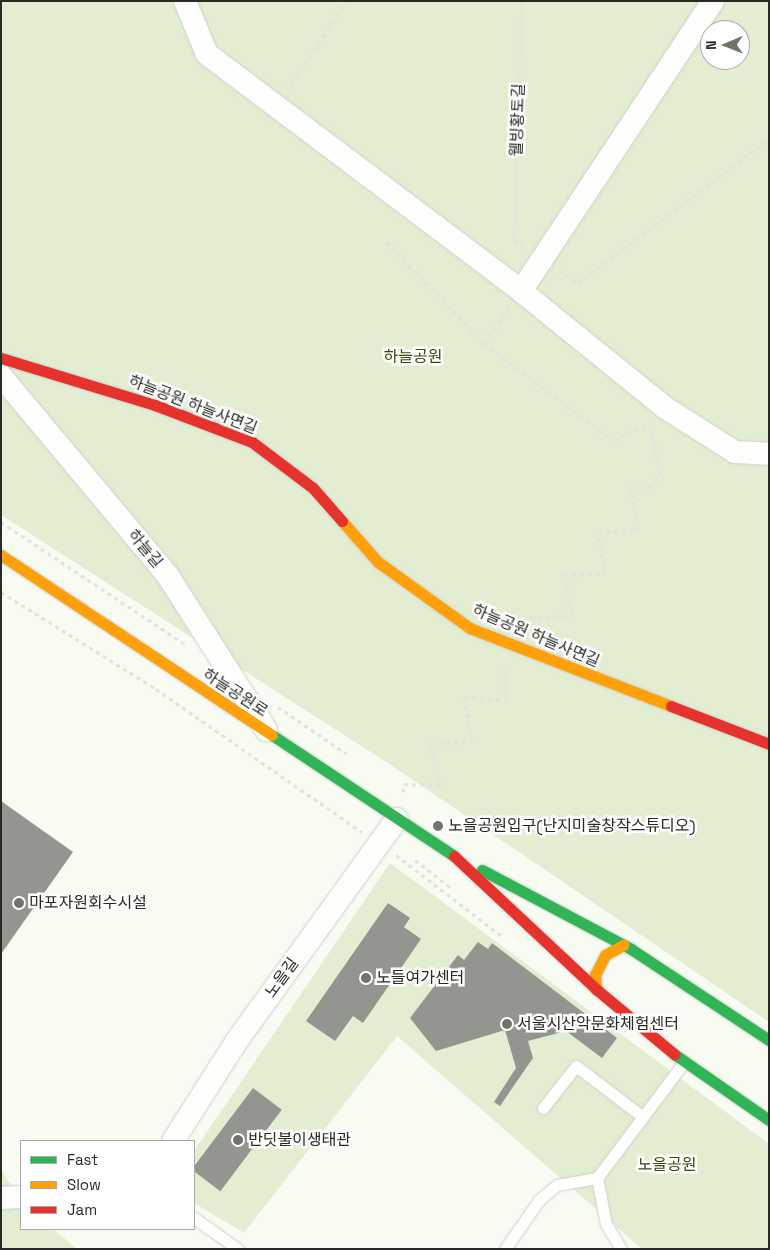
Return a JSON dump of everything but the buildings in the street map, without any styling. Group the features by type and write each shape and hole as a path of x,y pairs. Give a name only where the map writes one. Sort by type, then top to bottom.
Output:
{"main road":[{"name":"하늘공원 하늘사면길","path":"1,358 155,406 252,442 313,488 378,562 470,628 769,744"},
{"name":"하늘공원로","path":"1,555 454,856"},
{"path":"454,856 623,944 769,1040"},
{"path":"454,856 596,989 684,1062 769,1120"},
{"path":"596,989 595,975 605,955 623,944"}],"street":[{"path":"185,1 207,54 520,291 664,407 735,452 769,454"},
{"path":"520,291 545,259 713,1"},
{"name":"하늘길","path":"1,376 168,576 270,735"},
{"name":"노을길","path":"174,1140 236,1042 397,819"},
{"path":"1,1198 20,1197"}],"lane":[{"path":"505,1249 539,1200 557,1185 597,1178 684,1062"},
{"path":"543,1108 576,1066 643,1117"},
{"path":"597,1178 606,1224 621,1249"},
{"path":"195,1219 238,1249"}],"path":[{"path":"276,106 347,1"},
{"name":"웰빙황토길","path":"514,239 522,1"},
{"path":"545,259 578,283 769,139"},
{"path":"386,242 484,343 613,440 650,425 664,407"},
{"path":"484,343 520,291"},
{"path":"403,792 404,784 441,785 430,744 472,741 464,697 506,700 503,662 537,655 529,618 572,616 564,575 605,573 598,532 638,529 631,488 650,487 660,473 650,425"}],"green space":[{"name":"하늘공원","path":"1,1 769,1 769,1022 394,767 1,515"},
{"name":"노을공원","path":"390,863 769,1144 769,1249 642,1249 397,1036 244,1233 195,1204 195,1150"},
{"path":"1,1169 20,1200 20,1230 54,1230 77,1249 1,1249"}],"traffic: fast":[{"path":"272,735 454,856"},
{"path":"482,870 631,949 769,1040"},
{"path":"674,1054 769,1120"}],"traffic: slow":[{"path":"342,521 378,562 470,628 671,706"},
{"path":"1,555 272,735"},
{"path":"596,989 595,975 605,955 623,945"}],"traffic: jam":[{"path":"1,358 155,405 252,442 313,488 342,521"},
{"path":"671,706 769,744"},
{"path":"454,856 596,989 674,1054"}],"place":[{"name":"노을공원입구(난지미술창작스튜디오)","path":"438,826"},
{"name":"마포자원회수시설","path":"19,903"},
{"name":"노들여가센터","path":"366,978"},
{"name":"서울시산악문화체험센터","path":"507,1024"},
{"name":"반딧불이생태관","path":"238,1140"}]}
